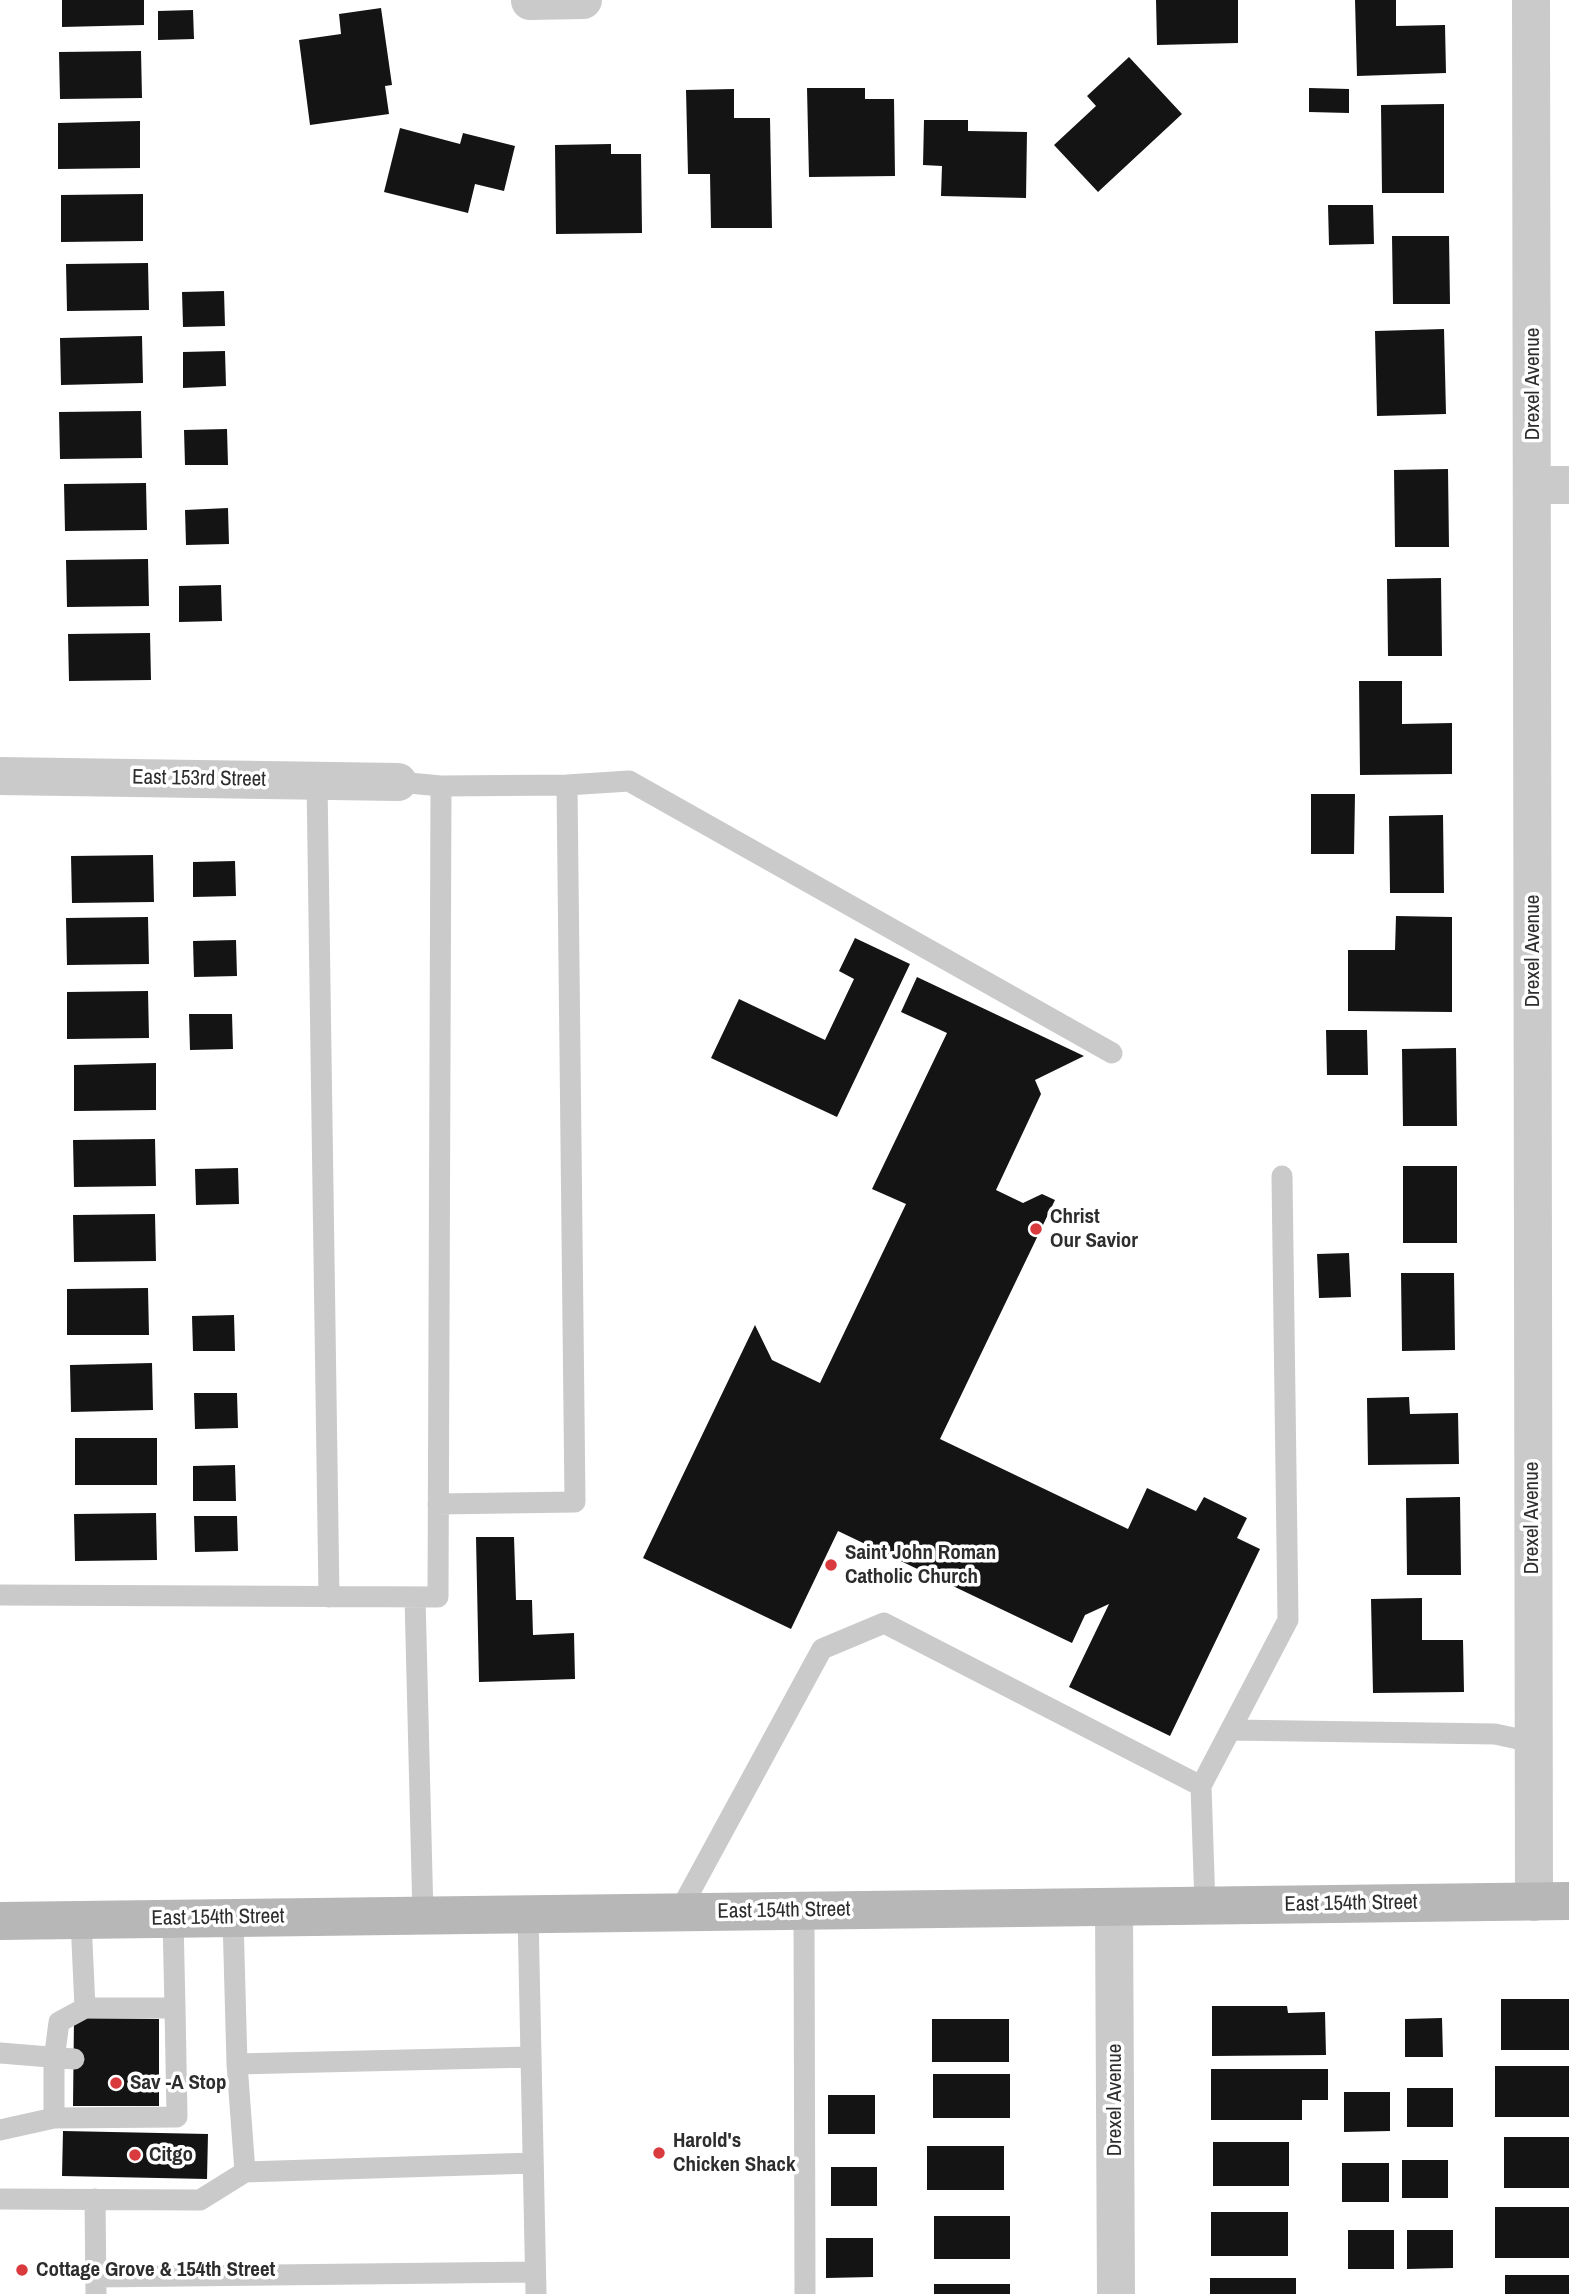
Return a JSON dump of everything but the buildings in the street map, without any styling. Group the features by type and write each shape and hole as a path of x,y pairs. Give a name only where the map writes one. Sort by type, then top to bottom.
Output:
{"street":[{"path":"530,1 583,0"},
{"name":"Drexel Avenue","path":"1531,0 1551,485 1532,1742 1551,1901"},
{"name":"East 153rd Street","path":"0,776 398,782"},
{"name":"East 154th Street","path":"0,1921 1551,1901"},
{"name":"Drexel Avenue","path":"1114,1907 1116,2294"}],"lane":[{"path":"317,781 329,1597"},
{"path":"398,782 442,786 567,785 629,781 1112,1052"},
{"path":"438,1504 576,1503 567,785"},
{"path":"0,1595 438,1597 442,786"},
{"path":"1205,1906 1201,1786 1288,1620 1282,1177"},
{"path":"415,1597 423,1916"},
{"path":"680,1912 822,1649 884,1623 1201,1786"},
{"path":"1231,1730 1496,1734 1532,1742"},
{"path":"804,1911 805,2294"},
{"path":"528,1914 536,2294"},
{"path":"233,1918 237,2064 244,2172"},
{"path":"0,2130 54,2118 177,2117 167,2060 175,2008 173,1919"},
{"path":"81,1920 85,2008"},
{"path":"54,2118 64,2060 60,2022 85,2008 175,2008"},
{"path":"0,2053 64,2060"},
{"path":"237,2064 531,2057"},
{"path":"0,2199 200,2200 244,2172 533,2163"},
{"path":"95,2199 96,2285 536,2272"}],"place":[{"name":"Christ Our Savior","path":"1036,1229"},
{"name":"Saint John Roman Catholic Church","path":"831,1565"},
{"name":"Sav -A Stop","path":"116,2083"},
{"name":"Harold's Chicken Shack","path":"659,2153"},
{"name":"Citgo","path":"135,2155"},
{"name":"Cottage Grove & 154th Street","path":"22,2270"}]}
